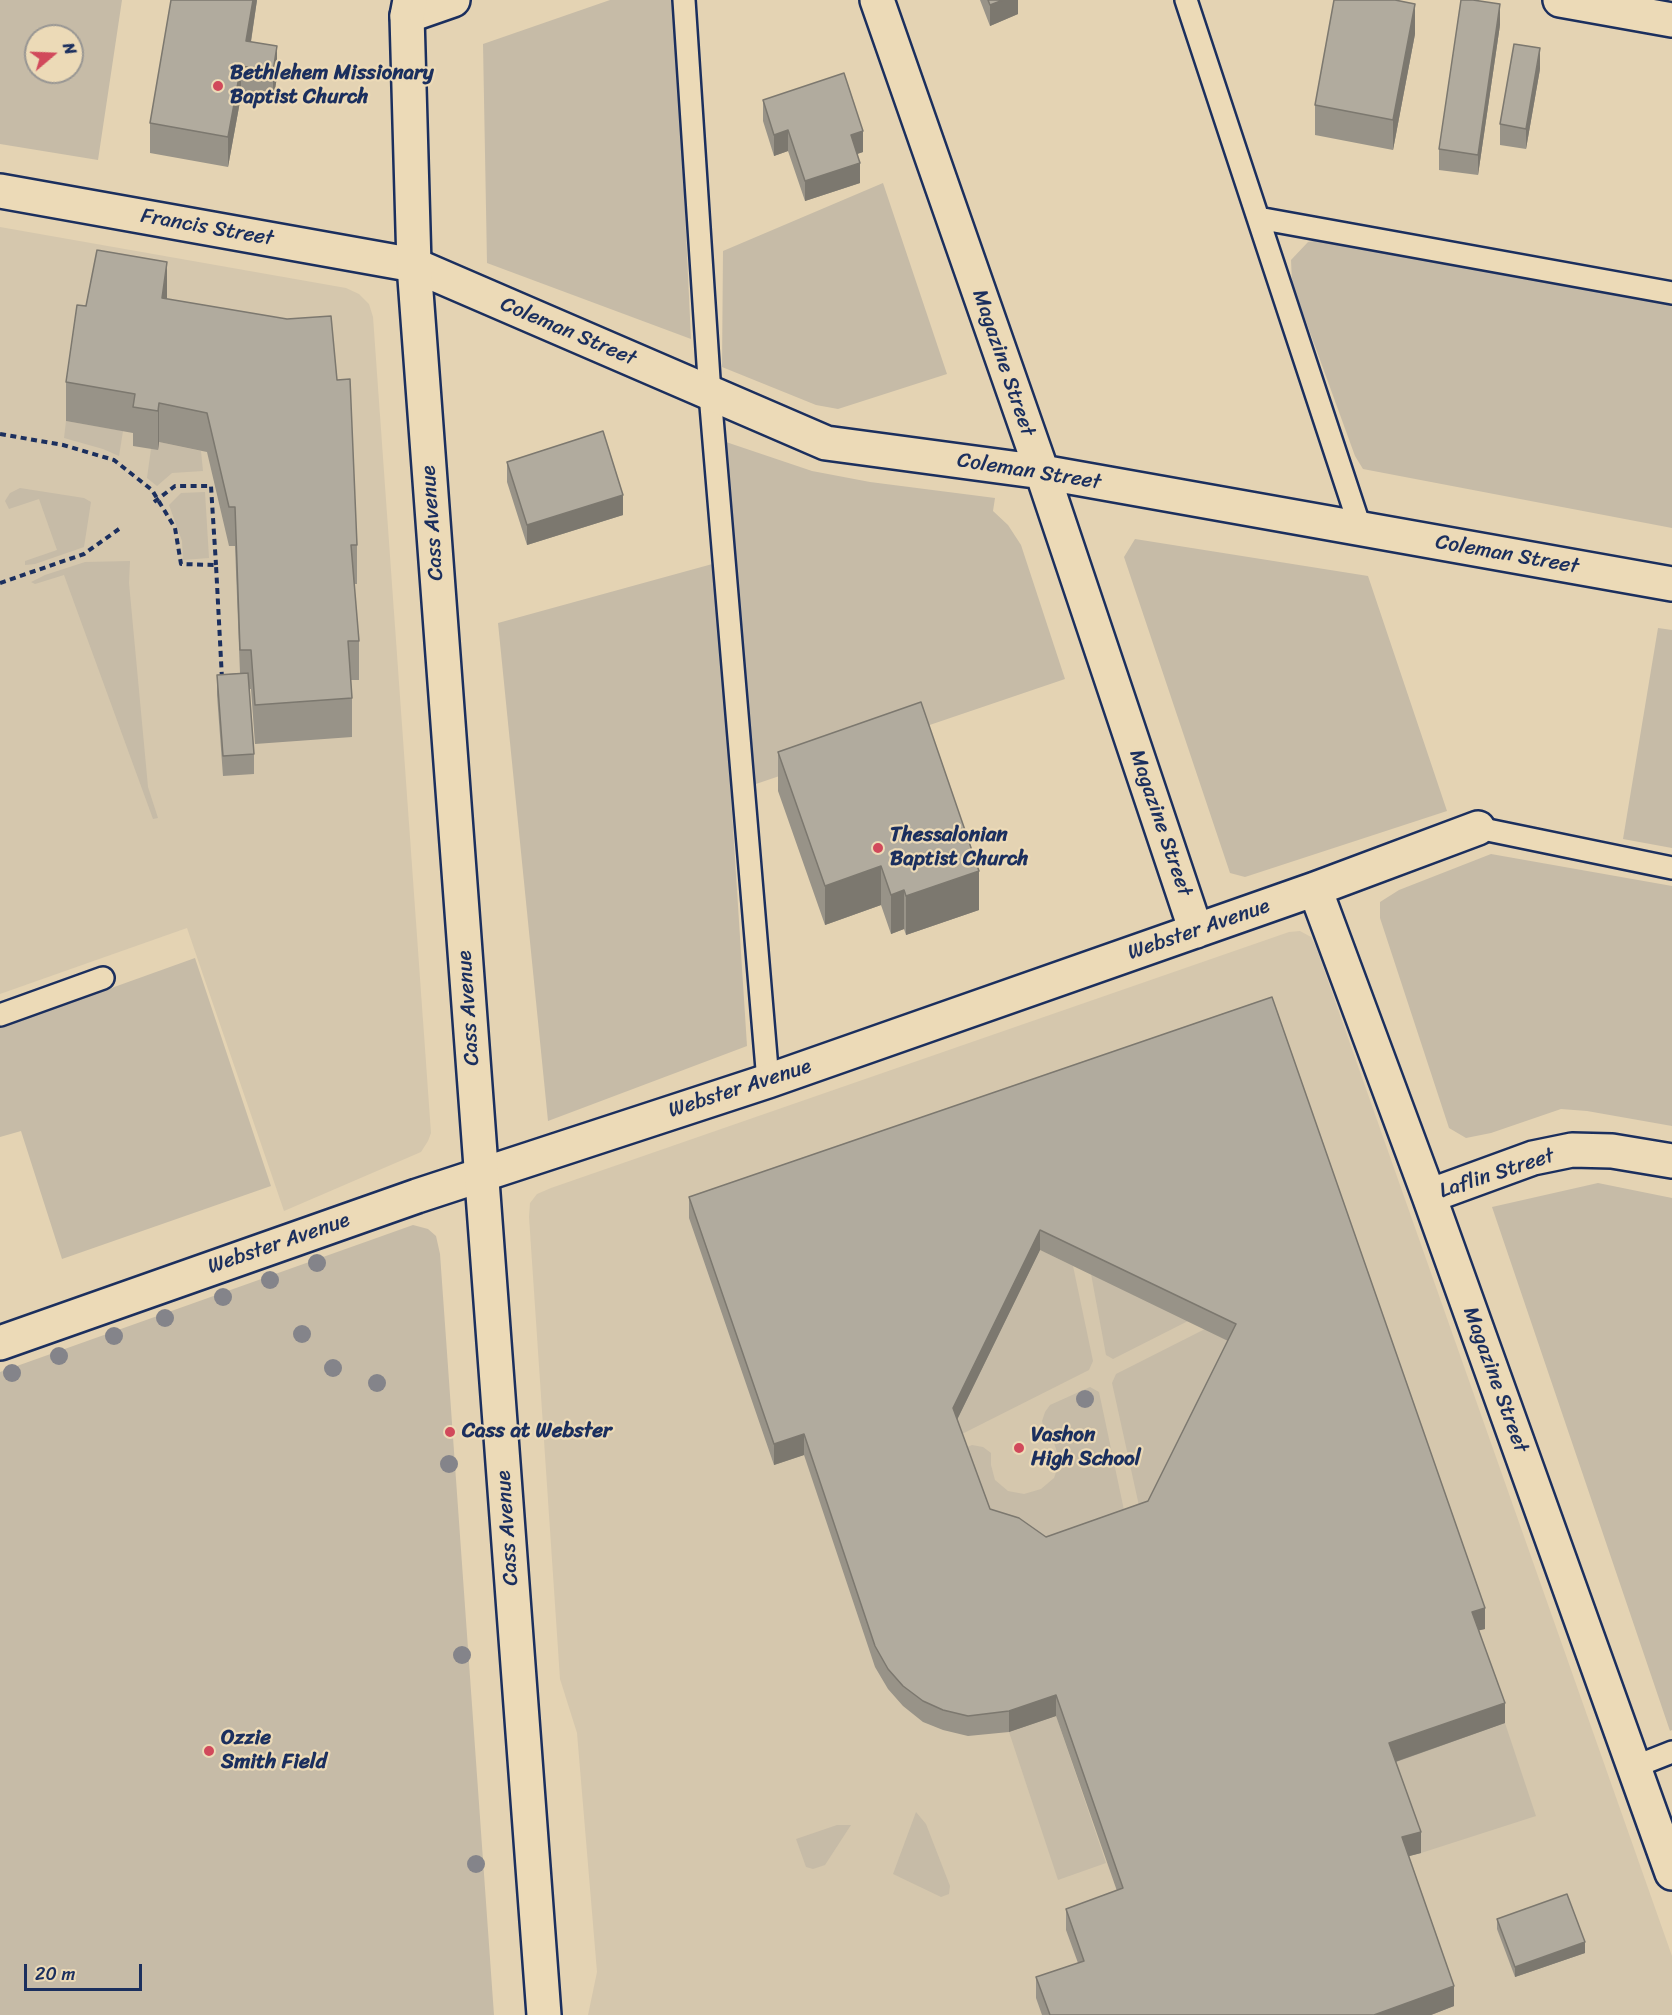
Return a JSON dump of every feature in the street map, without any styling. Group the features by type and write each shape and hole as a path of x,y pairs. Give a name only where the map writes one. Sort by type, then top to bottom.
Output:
{"street":[{"path":"409,8 453,0"},
{"name":"Magazine Street","path":"877,0 1042,472 1196,931"},
{"path":"1560,0 1672,20"},
{"name":"Cass Avenue","path":"409,8 414,265 544,2015"},
{"name":"Francis Street","path":"0,191 414,265"},
{"name":"Coleman Street","path":"414,265 826,444 1042,472 1672,584"},
{"name":"Webster Avenue","path":"0,1343 482,1174 768,1081 1315,889 1478,828"},
{"name":"Magazine Street","path":"1315,889 1429,1196 1672,1873"},
{"name":"Laflin Street","path":"1429,1196 1533,1158 1572,1150 1612,1151 1672,1161"}],"lane":[{"path":"684,0 710,394 768,1081"},
{"path":"1186,0 1361,530"},
{"path":"1258,218 1672,293"},
{"path":"1478,828 1672,868"},
{"path":"0,1015 103,978"},
{"path":"1634,1767 1672,1752"}],"path":[{"path":"0,434 63,445 114,460 159,498 175,528 180,564 216,565"},
{"path":"154,502 175,486 211,486 223,687"},
{"path":"0,583 84,554 119,529"}],"shaded area":[{"path":"0,0 122,0 98,160 0,144"},
{"path":"610,0 675,0 691,339 487,263 483,44"},
{"path":"883,183 947,374 838,409 816,405 722,367 723,251"},
{"path":"0,227 346,288 359,294 369,304 373,317 431,1133 421,1152 284,1211 187,928 0,994"},
{"path":"1331,238 1672,304 1672,528 1363,469 1355,456 1292,283 1291,260 1308,242"},
{"path":"66,421 123,431 119,456 64,438"},
{"path":"159,442 201,451 203,471 172,473 157,486 147,478 151,449"},
{"path":"726,442 812,471 870,482 995,498 993,511 1008,525 1021,545 1065,679 753,785"},
{"path":"20,488 84,498 91,502 84,547 35,564 25,565 25,561 57,550 39,499 9,509 5,501 10,493"},
{"path":"205,492 209,558 183,560 182,541 169,505 181,493"},
{"path":"1135,539 1368,576 1447,811 1245,877 1230,873 1124,557"},
{"path":"130,561 129,583 148,787 158,818 153,819 64,575 35,584 31,582 85,562"},
{"path":"716,563 747,1046 548,1121 498,623"},
{"path":"1658,628 1672,630 1672,848 1623,839"},
{"path":"1491,854 1672,886 1672,1126 1587,1111 1561,1109 1491,1133 1466,1138 1449,1128 1380,918 1380,902 1399,890"},
{"name":"Vashon High School","path":"1300,931 1311,937 1316,947 1672,1956 1672,2015 588,2015 597,1972 577,1733 560,1679 529,1217 530,1203 537,1194 551,1188 1289,932"},
{"path":"195,958 271,1186 62,1259 21,1131 0,1137 0,1028"},
{"path":"1598,1183 1672,1198 1672,1730 1670,1731 1492,1207"},
{"name":"Ozzie Smith Field","path":"413,1225 428,1229 436,1236 440,1254 494,2015 0,2015 0,1372"},
{"path":"1040,1250 1073,1266 1093,1361 1089,1370 956,1437 953,1428"},
{"path":"1091,1274 1188,1321 1113,1359 1106,1355"},
{"path":"1205,1329 1236,1345 1143,1524 1112,1383 1116,1374"},
{"path":"1090,1387 1099,1392 1128,1529 1046,1557 990,1530 960,1450 972,1445 983,1447 991,1453 995,1480 1008,1491 1024,1494 1041,1489 1054,1478 1060,1461 1054,1443 1045,1432 1042,1421 1045,1412 1050,1405"},
{"path":"1056,1716 1106,1863 1058,1880 1009,1732"},
{"path":"1505,1723 1536,1816 1421,1853 1389,1764"},
{"path":"916,1812 926,1824 950,1886 949,1894 941,1897 893,1874"},
{"path":"837,1825 851,1825 825,1865 813,1869 806,1867 796,1839"}],"building":[{"name":"Bethlehem Missionary Baptist Church","path":"171,0 253,0 246,41 277,46 273,71 241,66 228,137 150,123"},
{"path":"988,0 1003,0 990,5"},
{"path":"1334,0 1395,0 1415,4 1393,120 1315,105"},
{"path":"1461,0 1500,4 1478,155 1439,149"},
{"path":"1514,44 1540,48 1526,129 1500,124"},
{"path":"844,73 863,131 851,135 860,163 805,181 788,130 774,135 763,100"},
{"path":"97,250 167,262 162,298 287,319 331,316 337,380 350,379 357,545 351,545 359,641 348,641 352,698 255,705 251,650 240,650 235,507 229,507 207,413 159,403 158,411 133,407 135,394 66,382 77,305 86,306"},
{"path":"603,431 623,495 527,525 507,462"},
{"path":"248,673 254,754 223,756 217,675"},
{"name":"Thessalonian Baptist Church","path":"921,702 979,871 906,896 904,890 891,895 881,866 825,886 778,752"},
{"name":"Vashon High School","path":"1272,997 1485,1608 1472,1612 1505,1703 1389,1743 1421,1832 1402,1837 1454,1986 1374,2015 1050,2015 1036,1977 1084,1961 1066,1909 1123,1888 1056,1695 1009,1711 968,1716 943,1710 923,1701 903,1686 888,1669 875,1646 804,1434 774,1444 689,1197","holes":["1040,1230 1236,1324 1148,1501 1046,1537 1019,1518 990,1509 953,1408"]},
{"path":"1567,1894 1585,1942 1515,1967 1497,1919"}],"place":[{"name":"Bethlehem Missionary Baptist Church","path":"218,86"},
{"name":"Thessalonian Baptist Church","path":"878,848"},
{"name":"Cass at Webster","path":"450,1432"},
{"name":"Vashon High School","path":"1019,1448"},
{"name":"Ozzie Smith Field","path":"209,1751"}]}
